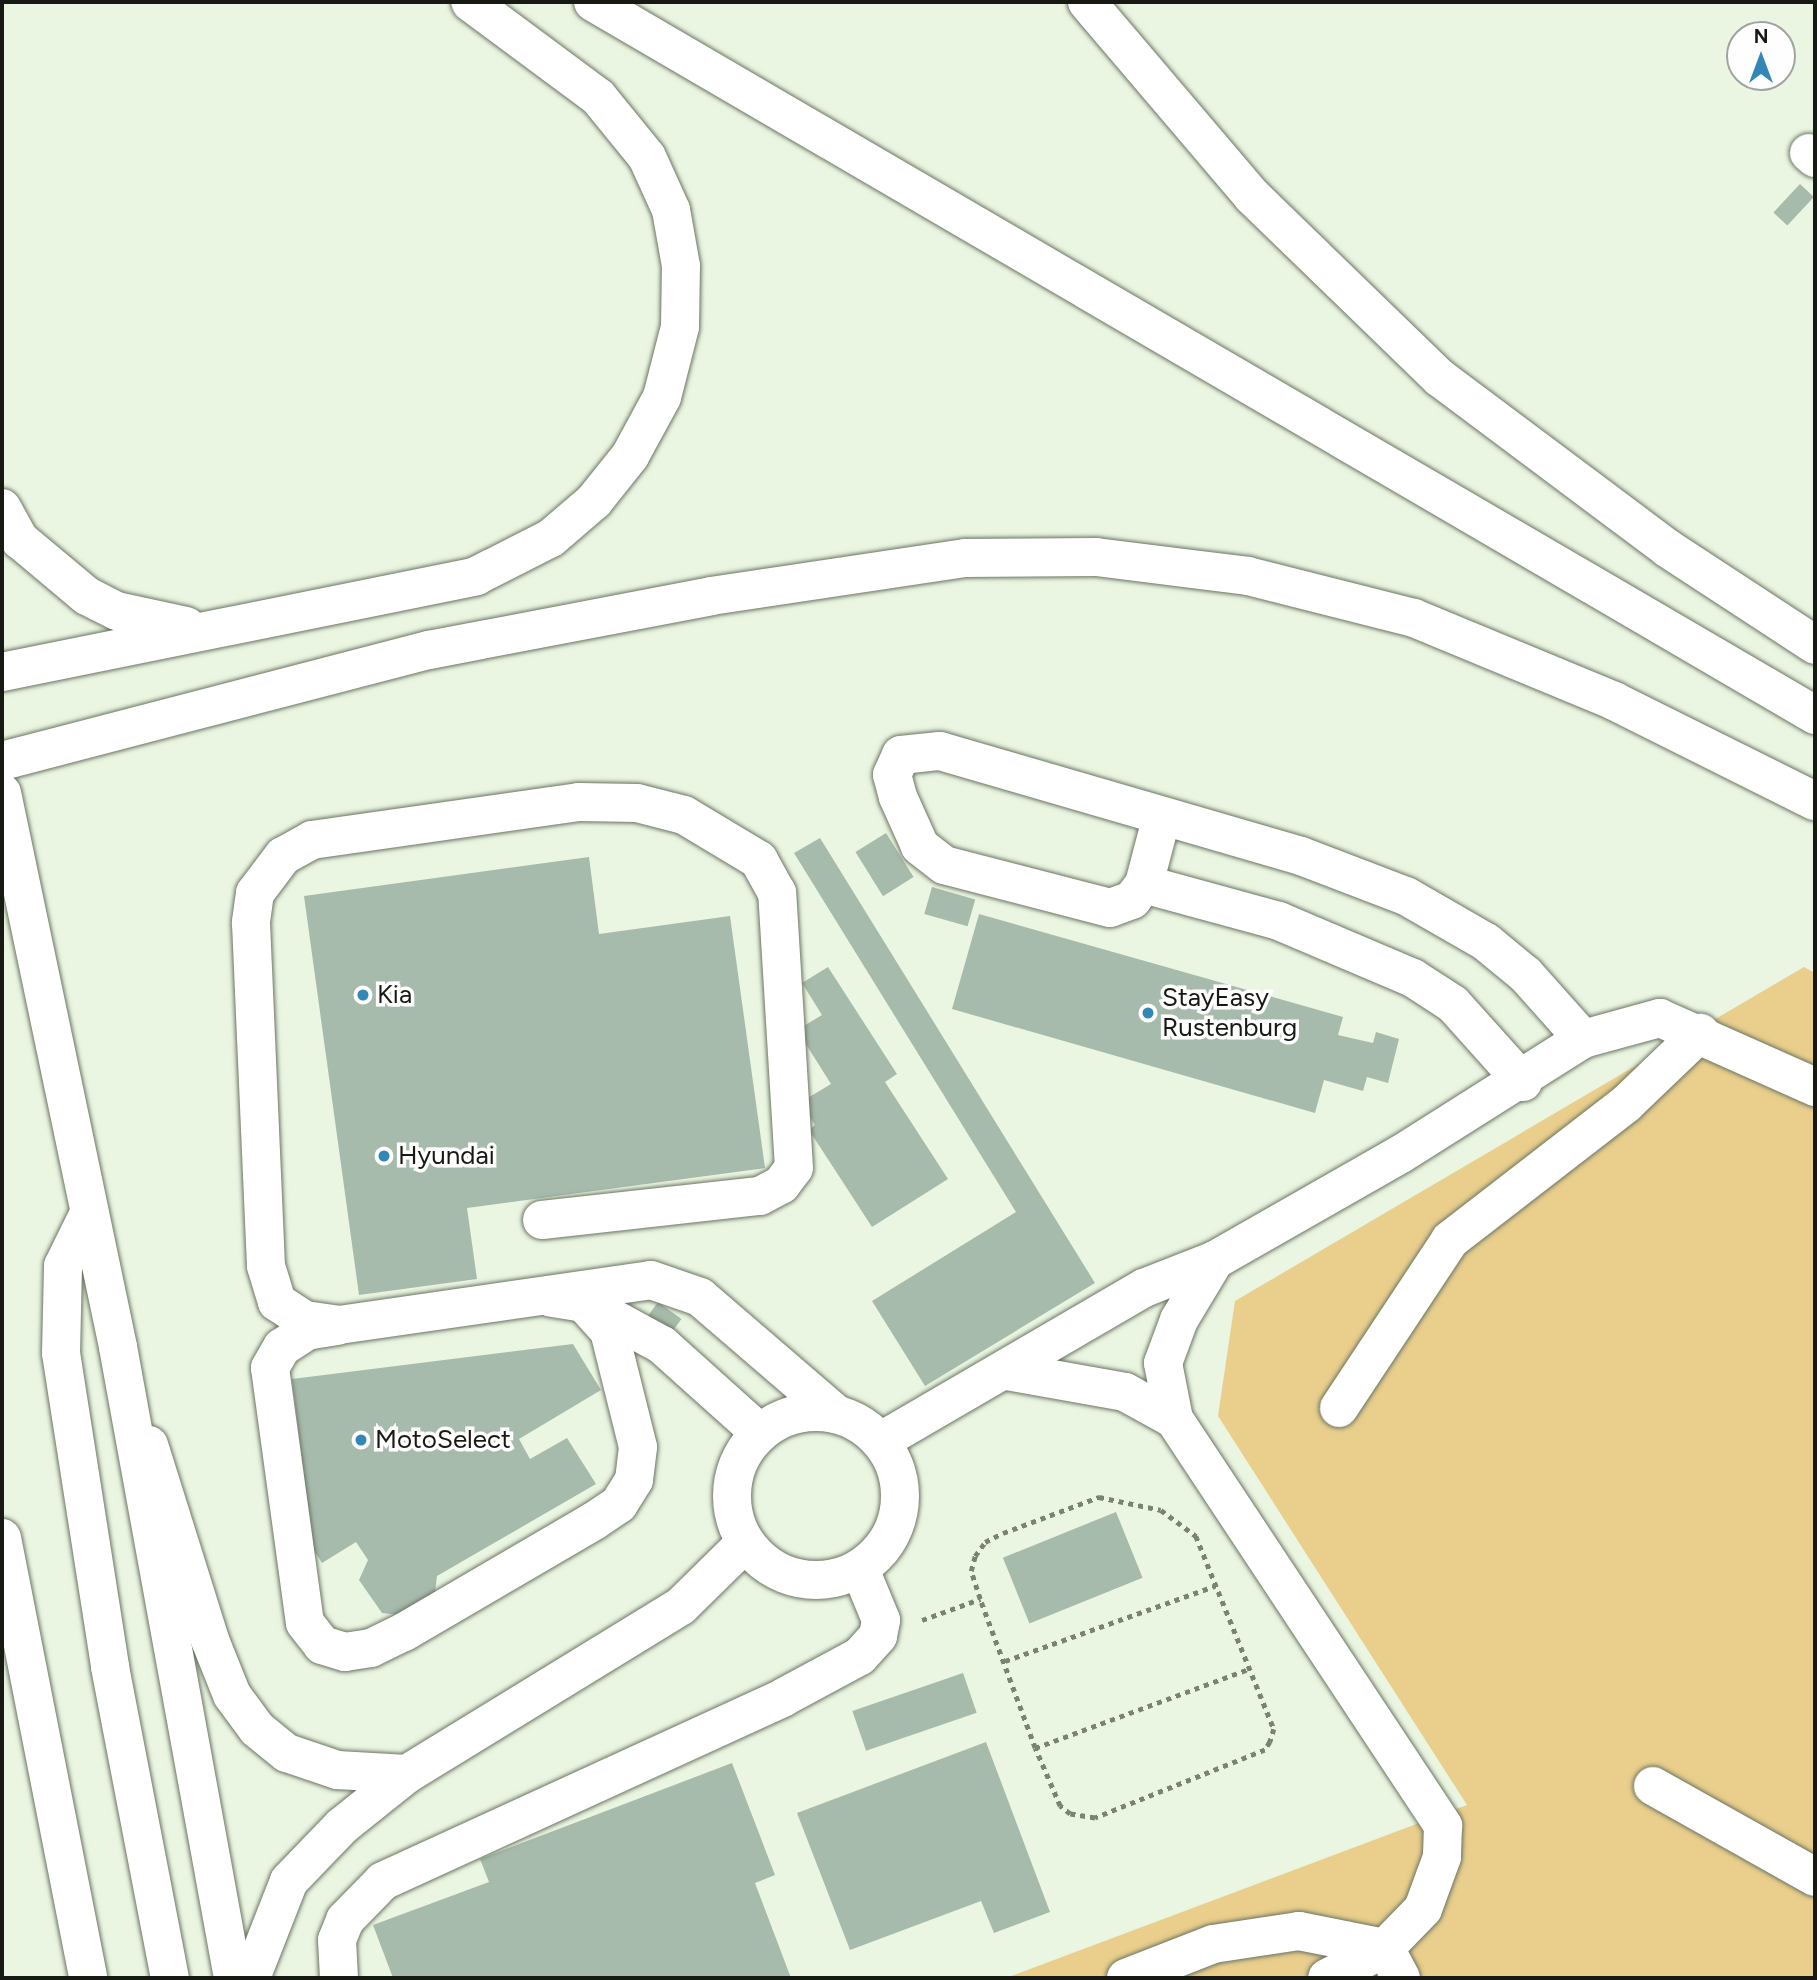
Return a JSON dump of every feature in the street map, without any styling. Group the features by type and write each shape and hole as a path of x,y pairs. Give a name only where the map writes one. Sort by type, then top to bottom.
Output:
{"main road":[{"path":"2,672 207,629 433,588 506,563 551,538 594,501 654,417 674,360 681,306 678,247 663,190 647,157 598,97 470,2"},
{"path":"593,2 1815,715"},
{"path":"1087,2 1252,196 1429,369 1667,548 1815,645"},
{"path":"2,508 20,540 87,596 129,615 207,629"},
{"path":"2,761 429,650 711,596 965,558 1096,557 1248,576 1414,618 1614,701 1815,801"},
{"path":"1162,816 1144,884 1132,900 1110,908 944,865 920,846 892,775 901,755 940,751 1301,856 1406,896 1486,942 1525,975 1583,1039"},
{"path":"2,793 118,1346 233,1978"},
{"path":"339,1325 305,1320 277,1302 266,1266 251,923 254,892 266,872 312,841 579,802 637,803 684,815 759,860 777,892 794,1168 781,1185 760,1196 541,1220"},
{"path":"1144,884 1279,921 1413,978 1453,1004 1523,1082"},
{"path":"881,1441 1007,1370 1144,1287 1215,1260 1523,1082 1583,1039 1660,1018 1700,1033 1815,1087"},
{"path":"1339,1408 1450,1240 1626,1104 1700,1033"},
{"path":"89,1213 62,1266 61,1353 110,1667 170,1978"},
{"path":"1215,1260 1179,1320 1163,1363 1174,1419 1443,1826 1442,1857 1423,1909 1393,1963 1327,1978"},
{"path":"584,1303 609,1331 638,1447 634,1479 619,1504 404,1632 371,1647 345,1652 322,1646 305,1623 270,1368 282,1347 298,1337 339,1325 652,1280 676,1286 700,1297 836,1414 881,1441 896,1466 901,1495 896,1524 882,1549 860,1569 810,1580 763,1562 745,1543 732,1505 732,1485 747,1448 760,1433 796,1415 836,1414"},
{"path":"543,1297 584,1303 662,1345 760,1433"},
{"path":"118,1346 232,1695 257,1729 287,1753 337,1770 407,1774"},
{"path":"1007,1370 1125,1392 1174,1419"},
{"path":"2,1538 88,1978"},
{"path":"251,1978 269,1924 307,1858 407,1774 681,1606 745,1543"},
{"path":"339,1978 337,1940 345,1920 383,1881 835,1673 878,1636 881,1620 860,1569"},
{"path":"1653,1786 1815,1877"},
{"path":"1126,1978 1213,1944 1299,1931 1393,1963"}],"path":[{"path":"1099,1497 1161,1510 1180,1519 1196,1536 1274,1729 1265,1750 1095,1818 1070,1814 1060,1806 1035,1748 980,1599 971,1571 985,1542 1099,1497"},
{"path":"1005,1661 1215,1586"},
{"path":"878,1636 980,1599"},
{"path":"1035,1748 1248,1670"}],"shaded area":[{"path":"1804,967 1815,973 1815,1978 1006,1978 1467,1805 1218,1416 1235,1301"}],"building":[{"path":"1800,184 1814,197 1787,225 1773,213"},
{"path":"886,833 914,877 883,896 855,852"},
{"path":"820,838 1095,1283 925,1386 872,1301 1016,1212 794,853"},
{"path":"589,857 599,934 730,916 765,1168 467,1208 477,1279 359,1295 304,896"},
{"path":"932,887 975,899 968,926 924,914"},
{"name":"StayEasy Rustenburg","path":"979,914 1343,1017 1338,1035 1373,1043 1376,1032 1399,1039 1388,1083 1367,1077 1363,1091 1324,1080 1315,1113 952,1009"},
{"path":"828,967 897,1074 885,1082 948,1179 872,1227 809,1130 815,1125 801,1102 831,1084 797,1030 822,1015 802,983"},
{"path":"658,1302 681,1319 671,1333 648,1316"},
{"path":"573,1344 601,1390 519,1439 530,1459 567,1438 596,1484 437,1576 435,1592 400,1615 382,1613 359,1580 368,1560 356,1542 322,1563 313,1549 292,1379"},
{"path":"1116,1512 1143,1578 1029,1624 1003,1558"},
{"path":"963,1673 977,1713 866,1751 852,1711"},
{"path":"986,1742 1050,1912 994,1933 981,1901 850,1950 797,1813"},
{"path":"732,1763 775,1875 755,1883 791,1978 393,1978 373,1925 489,1882 480,1859"}],"place":[{"name":"Kia","path":"363,995"},
{"name":"StayEasy Rustenburg","path":"1148,1013"},
{"name":"Hyundai","path":"384,1156"},
{"name":"MotoSelect","path":"361,1440"}]}
